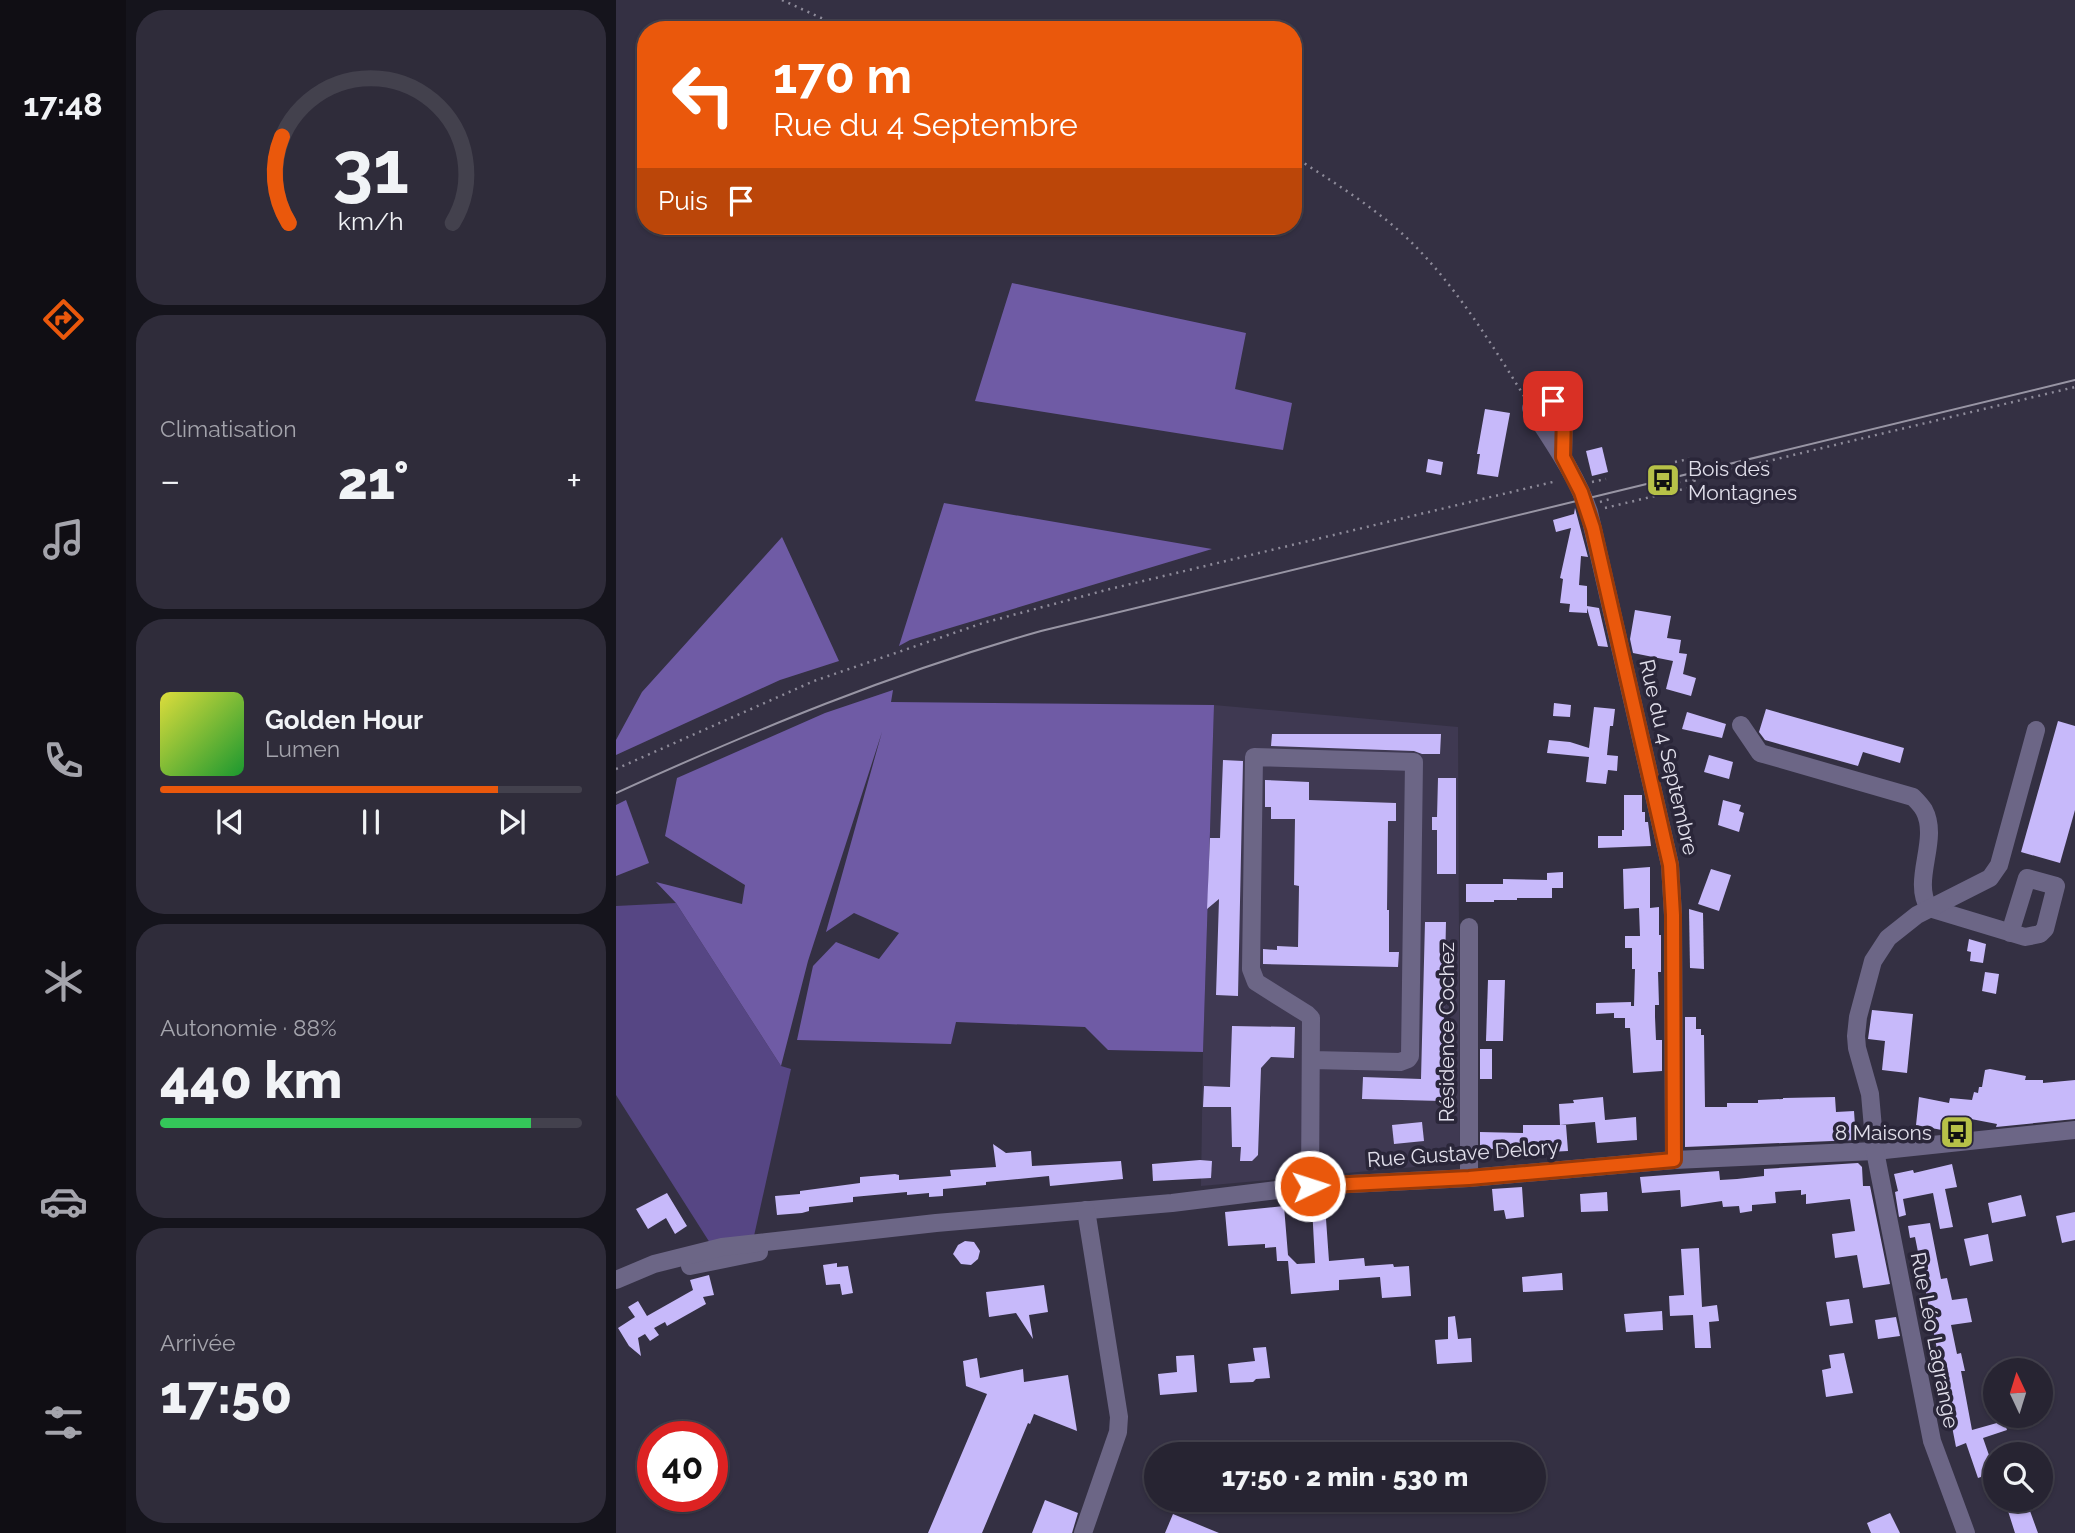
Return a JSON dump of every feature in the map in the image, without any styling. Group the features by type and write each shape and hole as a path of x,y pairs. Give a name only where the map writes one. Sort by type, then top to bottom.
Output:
{"street":[{"path":"1531,408 1550,400 1562,409 1565,416 1563,457"},
{"name":"Rue du 4 Septembre","path":"1531,408 1563,457 1589,512 1670,865 1673,915 1674,1160"},
{"path":"1741,725 1760,753 1913,797 1924,810 1928,830 1922,897 1929,908 2010,933"},
{"name":"Rue Léo Lagrange","path":"1966,1533 1932,1441 1875,1151 1870,1094 1857,1048 1858,1017 1873,961 1888,938 1903,923 1990,878 1999,866 2036,730"},
{"path":"1310,1186 1311,1018 1256,982 1251,975 1254,757 1414,762 1410,1056 1400,1062 1312,1060"},
{"name":"Résidence Cochez","path":"1469,927 1469,1178"},
{"name":"Rue Gustave Delory","path":"616,1280 646,1267 722,1247 936,1223 1193,1200 1310,1186 1469,1178 1674,1160 1875,1151 2075,1130"},
{"path":"1083,1533 1118,1432 1119,1417 1086,1210"},
{"name":"Rue Gustave Delory","path":"616,1287 813,1237"}],"path":[{"path":"782,0 828,21"},
{"path":"1302,162 1349,193 1412,243 1466,309 1531,408"},
{"path":"1680,482 2075,387"},
{"path":"1589,512 1696,486 1689,459 1675,463"},
{"path":"616,769 814,681 972,627 1110,589 1574,477"}],"shaded area":[{"path":"1012,283 1246,333 1235,389 1292,403 1283,450 975,401"},
{"path":"944,503 1212,549 910,640 899,646"},
{"path":"782,537 839,661 780,680 616,755 616,740 642,692"},
{"path":"893,690 891,702 1214,705 1203,1052 1108,1050 1085,1027 956,1022 951,1044 797,1040 813,966 836,942 879,959 899,933 854,913 826,932 882,732 808,961 781,1066 676,903 656,882 742,904 745,885 665,836 677,778 825,713"},
{"path":"1214,705 1458,727 1460,1163 1201,1186"},
{"path":"626,800 649,863 616,876 616,805"},
{"path":"676,903 781,1066 791,1069 754,1236 710,1243 616,1095 616,906"}],"building":[{"path":"1485,409 1510,413 1498,477 1477,474 1480,454 1477,454"},
{"path":"1602,447 1608,472 1592,476 1586,451"},
{"path":"1428,459 1443,462 1441,475 1426,472"},
{"path":"1575,508 1588,557 1581,556 1579,585 1587,586 1587,606 1599,608 1608,647 1598,646 1587,608 1587,613 1569,612 1570,604 1560,603 1563,579 1560,578 1571,528 1556,532 1553,520 1574,514"},
{"path":"1635,610 1671,616 1667,638 1681,640 1679,653 1687,654 1683,674 1696,678 1691,696 1666,689 1673,661 1633,653 1630,639"},
{"path":"1554,703 1571,705 1570,717 1553,716"},
{"path":"1594,707 1615,709 1607,755 1618,756 1617,771 1608,770 1606,784 1586,782 1589,757 1547,753 1549,740 1570,742 1589,748"},
{"path":"1766,709 1904,748 1900,763 1863,752 1858,766 1765,740 1759,732"},
{"path":"1687,712 1726,724 1722,738 1682,729"},
{"path":"2058,721 2075,726 2075,810 2060,863 2021,852"},
{"path":"1272,734 1441,734 1440,754 1271,746"},
{"path":"1709,755 1733,762 1729,779 1704,772"},
{"path":"1223,760 1243,761 1238,996 1216,995 1219,899 1207,909 1210,838 1220,838"},
{"path":"1438,778 1456,778 1456,874 1437,874 1437,830 1432,830 1432,817 1437,817"},
{"path":"1265,780 1309,782 1309,800 1396,803 1396,821 1388,821 1387,910 1389,952 1399,952 1398,967 1263,964 1263,949 1277,950 1277,946 1298,947 1299,886 1294,885 1295,819 1271,819 1271,807 1265,807"},
{"path":"1624,795 1642,795 1642,812 1645,812 1645,822 1648,822 1651,846 1598,848 1598,836 1622,836"},
{"path":"1723,800 1741,805 1739,811 1744,813 1739,832 1718,825"},
{"path":"1650,867 1650,908 1659,907 1661,935 1659,1005 1655,1005 1655,1017 1656,1040 1662,1040 1662,1071 1633,1073 1630,1028 1625,1028 1625,1018 1614,1018 1614,1013 1596,1014 1596,1003 1631,1002 1631,1006 1634,1006 1635,969 1632,969 1632,948 1625,948 1625,936 1640,936 1639,908 1624,909 1623,869"},
{"path":"1711,869 1731,875 1719,911 1698,904"},
{"path":"1563,872 1563,888 1552,888 1552,898 1466,902 1466,884 1503,884 1503,879 1547,880 1547,873"},
{"path":"1689,909 1703,913 1704,969 1690,968"},
{"path":"1425,922 1446,922 1442,1101 1362,1099 1363,1077 1421,1079"},
{"path":"1969,939 1986,944 1983,963 1970,961 1971,952 1967,951"},
{"path":"1985,972 1999,974 1996,994 1982,991"},
{"path":"1488,980 1505,980 1503,1041 1486,1041"},
{"path":"1872,1010 1913,1014 1907,1073 1882,1070 1885,1041 1868,1039"},
{"path":"1685,1017 1696,1017 1696,1029 1701,1029 1701,1035 1704,1035 1705,1107 1727,1107 1727,1103 1758,1103 1758,1100 1783,1098 1835,1097 1836,1112 1854,1111 1856,1140 1685,1147"},
{"path":"1232,1026 1295,1027 1294,1058 1271,1057 1261,1068 1258,1155 1252,1161 1240,1161 1241,1147 1232,1147 1231,1107 1203,1107 1204,1086 1230,1087"},
{"path":"1480,1049 1492,1049 1492,1079 1480,1079"},
{"path":"1985,1070 2026,1076 2025,1080 2043,1080 2043,1083 2075,1080 2075,1119 1996,1127 1997,1124 1971,1119 1969,1130 1952,1132 1916,1125 1919,1097 1949,1103 1950,1098 1972,1100 1974,1092 1978,1093 1979,1087 1982,1087"},
{"path":"1603,1097 1605,1120 1636,1117 1637,1140 1597,1143 1595,1122 1560,1125 1559,1104"},
{"path":"1422,1122 1424,1141 1394,1144 1392,1125"},
{"path":"1523,1125 1566,1125 1568,1151 1480,1149 1480,1132 1523,1133"},
{"path":"993,1144 1006,1153 1031,1151 1032,1166 1121,1161 1123,1179 1050,1186 1049,1176 986,1182 986,1185 943,1189 943,1196 929,1197 929,1193 907,1195 907,1192 853,1197 853,1202 809,1207 809,1211 802,1213 777,1215 775,1196 860,1183 860,1177 895,1174 899,1175 899,1180 951,1176 950,1170 996,1167"},
{"path":"1212,1161 1211,1178 1153,1181 1152,1164"},
{"path":"1858,1163 1862,1167 1863,1186 1870,1186 1890,1284 1863,1288 1857,1255 1835,1258 1832,1234 1855,1231 1850,1199 1806,1204 1806,1194 1801,1195 1801,1190 1775,1192 1776,1203 1752,1205 1752,1211 1740,1213 1739,1206 1723,1207 1722,1201 1681,1207 1680,1190 1642,1193 1640,1177 1719,1171 1720,1180 1737,1179 1764,1176 1764,1169"},
{"path":"1952,1164 1957,1187 1945,1189 1953,1227 1940,1229 1933,1193 1903,1199 1906,1215 1899,1217 1894,1174 1913,1170 1914,1173"},
{"path":"1522,1187 1524,1217 1506,1219 1504,1210 1494,1211 1492,1189"},
{"path":"1607,1192 1608,1211 1581,1212 1580,1194"},
{"path":"667,1193 687,1226 675,1234 666,1218 648,1229 636,1209"},
{"path":"2021,1195 2026,1216 1992,1223 1988,1203"},
{"path":"1325,1205 1329,1261 1364,1258 1365,1266 1409,1266 1411,1296 1382,1298 1380,1277 1339,1280 1339,1290 1291,1294 1288,1261 1277,1261 1276,1247 1265,1248 1265,1244 1228,1246 1225,1212 1284,1206 1288,1255 1297,1264 1315,1263 1312,1206"},
{"path":"2075,1212 2075,1240 2062,1243 2056,1216"},
{"path":"1930,1223 1941,1279 1947,1278 1952,1300 1967,1298 1972,1322 1951,1325 1957,1354 1961,1353 1965,1371 1961,1371 1972,1430 1983,1427 2007,1430 1983,1438 1983,1476 1978,1478 1966,1443 1956,1447 1915,1237 1910,1238 1908,1226"},
{"path":"1988,1234 1993,1261 1970,1266 1964,1239"},
{"path":"965,1241 974,1242 980,1251 978,1259 971,1265 961,1264 953,1254 958,1245"},
{"path":"1699,1248 1702,1307 1717,1305 1719,1321 1709,1322 1711,1348 1695,1348 1693,1315 1670,1316 1669,1296 1684,1295 1681,1249"},
{"path":"837,1263 837,1267 848,1266 853,1293 842,1295 840,1284 826,1285 823,1265"},
{"path":"1562,1273 1563,1290 1523,1292 1522,1277"},
{"path":"709,1275 714,1295 703,1297 706,1304 667,1326 665,1322 654,1328 659,1335 650,1341 645,1334 638,1338 641,1356 629,1346 618,1328 635,1317 628,1307 638,1301 647,1316 693,1290 690,1280"},
{"path":"1044,1285 1048,1312 1029,1315 1033,1339 1016,1313 989,1317 986,1292"},
{"path":"1849,1299 1853,1323 1830,1326 1826,1302"},
{"path":"1662,1311 1663,1330 1626,1332 1624,1314"},
{"path":"1455,1316 1458,1339 1471,1338 1472,1362 1437,1364 1435,1340 1448,1339 1448,1317"},
{"path":"1896,1317 1900,1336 1878,1339 1875,1320"},
{"path":"1266,1347 1270,1378 1230,1383 1228,1364 1255,1361 1253,1348"},
{"path":"1844,1353 1853,1393 1826,1397 1822,1370 1831,1368 1829,1355"},
{"path":"1194,1355 1197,1392 1160,1395 1158,1374 1177,1372 1176,1356"},
{"path":"977,1358 980,1378 1023,1369 1024,1382 1068,1375 1077,1431 1034,1414 982,1533 928,1533 987,1394 966,1386 963,1361"},
{"path":"1045,1500 1078,1513 1072,1533 1032,1533"},
{"path":"2008,1512 2030,1512 2038,1533 2015,1533"},
{"path":"1890,1513 1900,1533 1871,1533 1867,1523"},
{"path":"1173,1514 1219,1533 1165,1533"}],"tram line":[{"path":"616,793 721,747 878,684 1041,631 2075,380"}],"place":[{"name":"Bois des Montagnes","path":"1663,480"},
{"name":"8 Maisons","path":"1957,1132"}],"route":[{"path":"1310,1186 1469,1178 1674,1160 1673,915 1670,865 1589,512 1563,457 1564,412 1553,401"}]}
